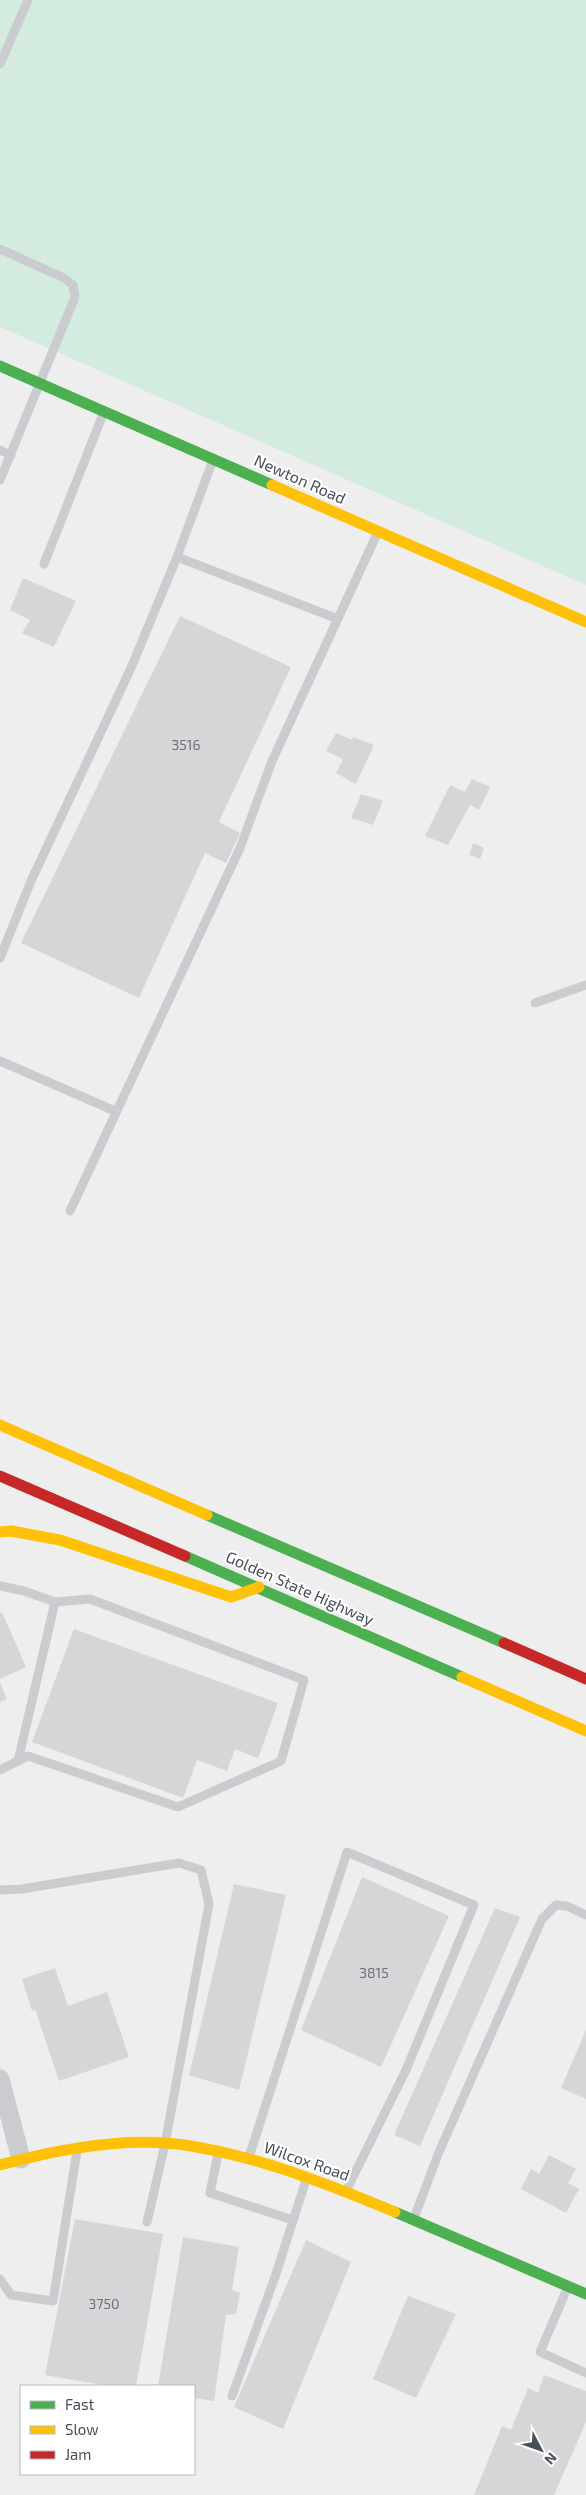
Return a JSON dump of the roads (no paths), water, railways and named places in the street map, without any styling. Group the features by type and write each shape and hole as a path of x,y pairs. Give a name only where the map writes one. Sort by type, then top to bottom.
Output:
{"main road":[{"name":"Newton Road","path":"0,366 586,622"},
{"name":"Golden State Highway","path":"0,1425 586,1679"},
{"name":"Golden State Highway","path":"0,1476 259,1587 586,1731"},
{"path":"0,1532 11,1531 60,1540 231,1597 259,1587"},
{"name":"Wilcox Road","path":"0,2165 77,2148 136,2142 184,2145 248,2159 346,2192 586,2294"}],"street":[{"path":"0,2079 21,2159"}],"lane":[{"path":"0,64 28,0"},
{"path":"0,249 64,278 73,286 75,297 41,384 0,480"},
{"path":"44,564 104,411"},
{"path":"0,450 11,455"},
{"path":"0,958 31,881 131,668 178,558 214,459"},
{"path":"70,1211 115,1111 240,848 272,761 378,531"},
{"path":"178,558 338,620"},
{"path":"535,1003 586,985"},
{"path":"0,1060 115,1111"},
{"path":"0,1586 24,1591 55,1602 90,1599 304,1680 281,1761 178,1807 28,1756 0,1770"},
{"path":"18,1761 55,1602"},
{"path":"248,2159 347,1852 474,1905 406,2070 346,2192"},
{"path":"0,1890 22,1889 179,1863 201,1870 209,1904 165,2144 147,2222"},
{"path":"413,2220 439,2152 542,1919 556,1905 567,1906 586,1916"},
{"path":"0,2279 11,2295 52,2301 77,2148"},
{"path":"218,2153 210,2193 293,2220"},
{"path":"232,2396 307,2178"},
{"path":"568,2287 540,2352 586,2373"}]}
